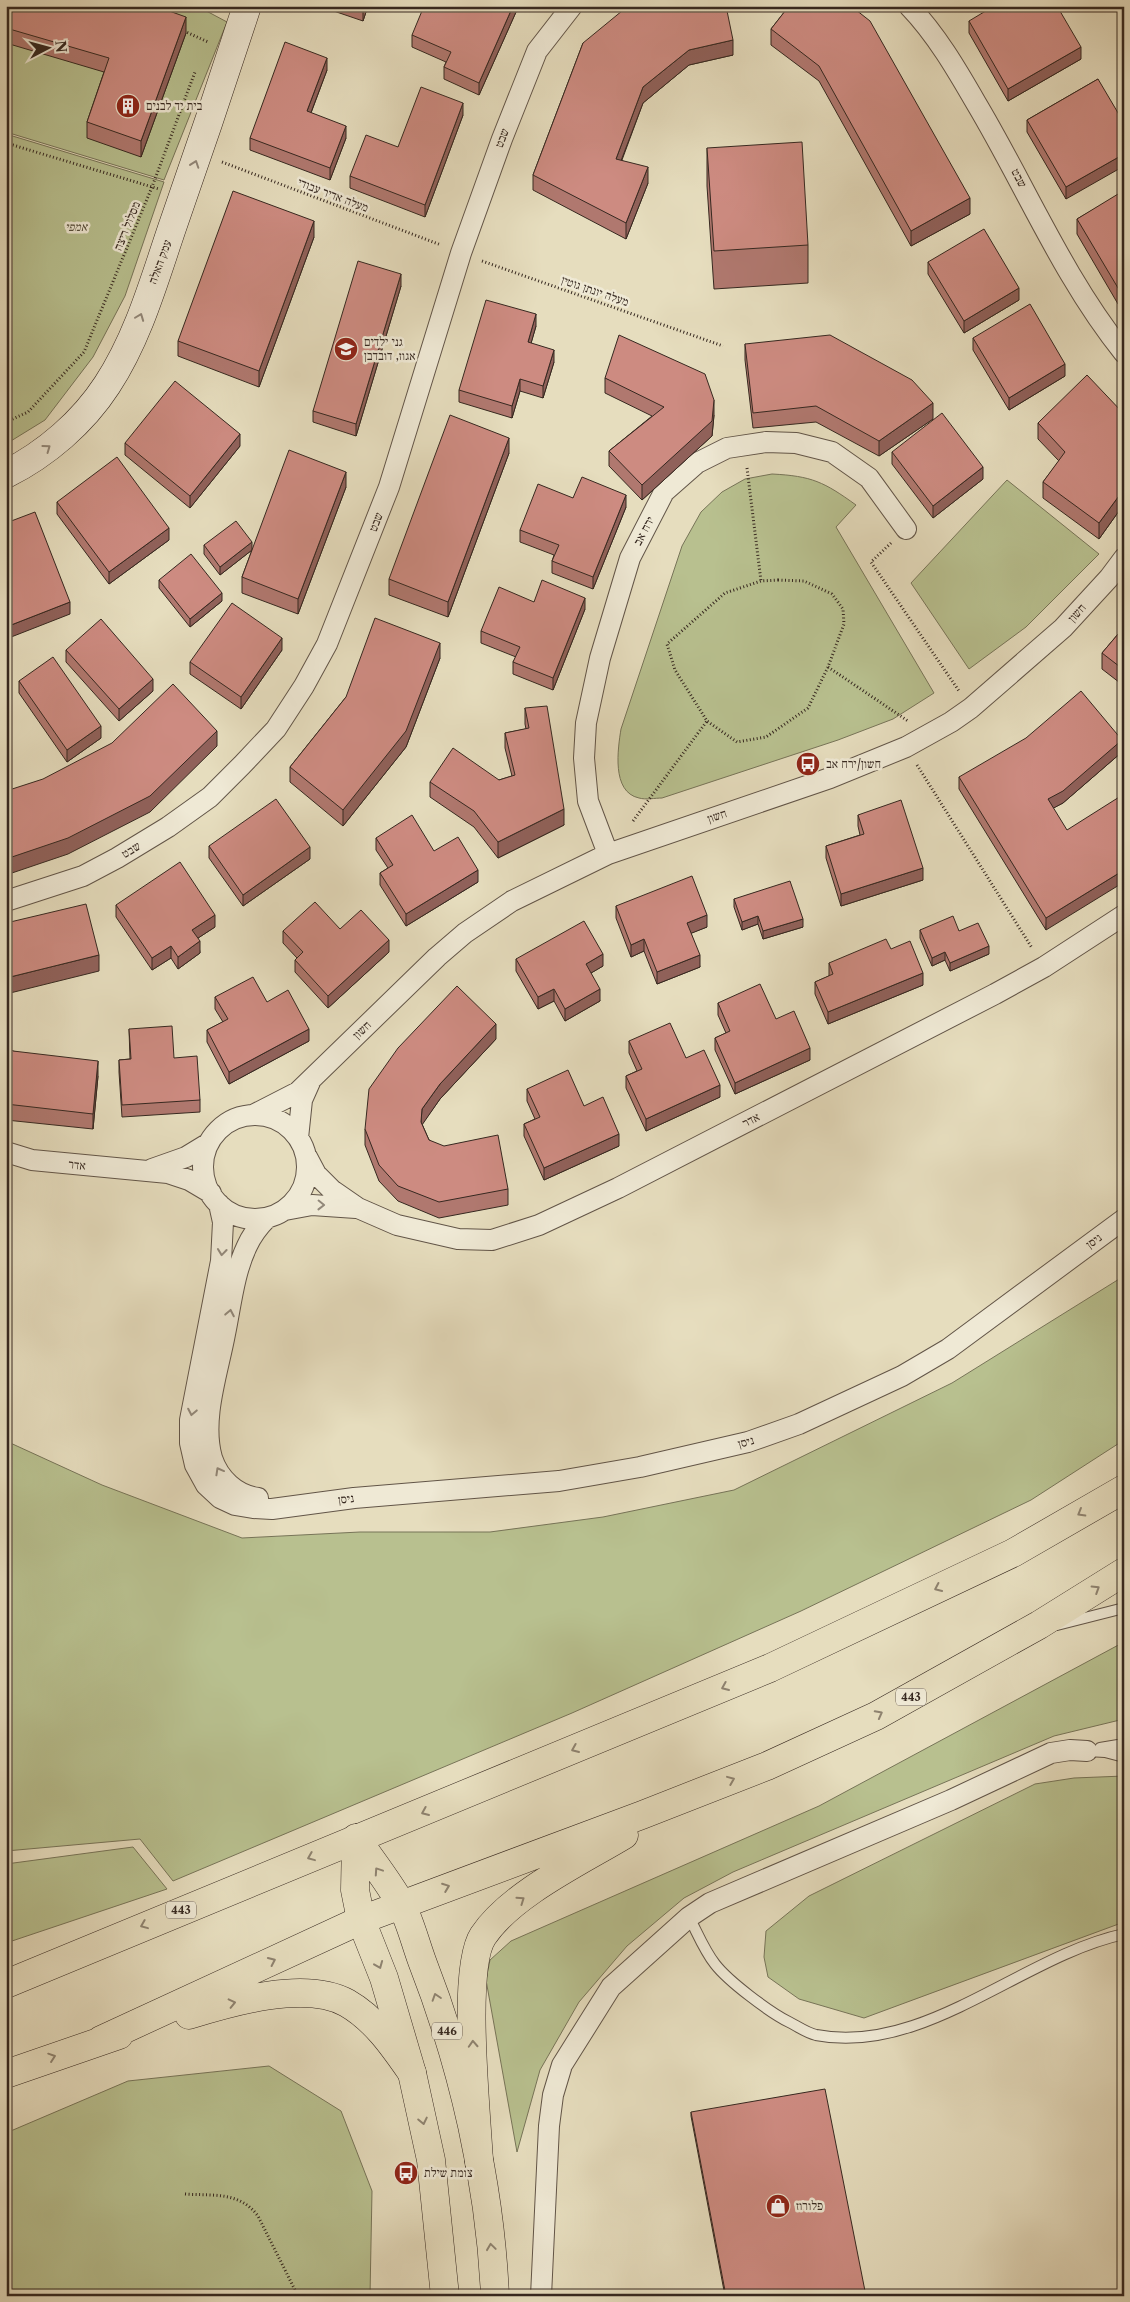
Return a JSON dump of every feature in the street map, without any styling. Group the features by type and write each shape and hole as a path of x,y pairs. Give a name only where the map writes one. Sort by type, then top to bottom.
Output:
{"main road":[{"name":"443","path":"6,1984 108,1940 770,1668 1012,1553 1124,1489"},
{"name":"443","path":"6,2074 101,2040 361,1920 767,1766 876,1716 1022,1634 1124,1572"},
{"path":"479,2162 472,2014 472,1969 482,1937 501,1914 547,1881 686,1798"},
{"name":"446","path":"356,1838 401,1904 453,2050 479,2162 493,2265 495,2296"},
{"path":"356,1838 355,1890 361,1920 384,1978 412,2073 431,2160 446,2296"},
{"path":"6,1972 108,1940"},
{"path":"101,2040 232,2002 293,1992 322,1996 346,2003 373,2023 392,2044 412,2073"}],"street":[{"name":"עמק האלה","path":"6,474 20,467 54,443 82,416 107,385 123,357 139,321 183,197 247,6"},
{"name":"שבט","path":"6,901 83,876 118,858 168,828 210,797 276,729 304,686 327,644 389,487 462,253 502,139 537,51 572,6"},
{"name":"שבט","path":"909,6 919,16 962,80 1006,153 1075,282 1124,353"},
{"name":"ירח אב","path":"608,854 588,801 584,758 586,723 600,658 630,558 664,492 697,463 727,448 766,442 796,443 832,452 869,478 906,529"},
{"name":"חשון","path":"253,1115 291,1097 465,932 512,901 608,854 830,778 906,747 971,708 1063,628 1109,578 1124,558"},
{"name":"אדר","path":"307,1157 321,1179 358,1208 397,1225 458,1238 492,1240 539,1225 636,1179 995,994 1044,967 1124,915"},
{"name":"חשון","path":"298,1138 302,1100 310,1080"},
{"path":"253,1115 276,1119 286,1125 298,1138 307,1157 308,1170 301,1192 285,1210 261,1219 241,1217 215,1198 204,1179 203,1166 209,1143 226,1124 242,1116 253,1115"},
{"name":"אדר","path":"148,1170 171,1164 209,1143"},
{"name":"אדר","path":"6,1152 42,1161 168,1173 190,1180 215,1198"},
{"name":"ניסן","path":"215,1198 224,1222 221,1261 190,1420 190,1443 195,1465 206,1485 220,1498 235,1505 272,1509 362,1497 559,1481 640,1467 748,1442 808,1420 902,1376 948,1349 1124,1219"},
{"name":"אדר","path":"285,1210 312,1205 358,1208"},
{"name":"ניסן","path":"266,1218 247,1246 236,1279 210,1410 209,1440 216,1466 223,1479 235,1490 252,1497 310,1504"},
{"path":"542,2296 549,2126 554,2095 562,2065 611,1988 689,1917 710,1904 969,1792 1051,1753 1087,1751"}],"lane":[{"path":"1022,1634 1124,1608"},
{"path":"1087,1751 1124,1744"},
{"path":"1087,1751 1104,1752 1124,1757"},
{"path":"689,1917 715,1964 770,2012 814,2034 859,2038 935,2017 1040,1965 1098,1940 1124,1934"}],"path":[{"path":"182,31 232,52"},
{"path":"204,50 210,32"},
{"name":"מסלול ריצה","path":"6,422 28,412 84,352 152,187 197,68"},
{"path":"6,143 183,197"},
{"name":"מעלה אדיר עבודי","path":"198,152 462,253"},
{"name":"מעלה יונתן גוטין","path":"462,253 723,346"},
{"path":"745,446 761,581"},
{"path":"906,529 871,562 971,708"},
{"path":"761,581 804,581 832,594 843,609 844,624 828,667 808,708 766,737 737,742 706,721 675,670 667,644 725,593 761,581"},
{"path":"828,667 928,735"},
{"path":"632,823 706,721"},
{"path":"906,747 1044,967"},
{"path":"185,2194 240,2199 250,2205 258,2216 298,2296"}],"green space":[{"path":"6,6 197,6 227,22 164,180 6,132"},
{"name":"אמפי","path":"6,134 164,182 125,296 93,357 45,420 6,444"},
{"path":"772,474 798,476 817,482 856,505 836,527 934,693 893,719 838,740 662,798 639,798 630,794 620,779 618,758 621,729 682,546 701,512 722,492 745,479"},
{"path":"1007,480 1099,554 1026,627 969,669 911,583"},
{"path":"1124,1276 1124,1440 1031,1500 801,1611 572,1713 173,1881 140,1839 6,1851 6,1441 102,1485 242,1538 360,1532 490,1532 603,1517 734,1490 952,1383"},
{"path":"1124,1642 1124,1719 1054,1736 733,1872 684,1898 627,1946 579,2002 540,2070 517,2152 486,1980 490,1960 511,1941 819,1806"},
{"path":"1124,1776 1124,1922 864,2018 799,1999 768,1977 764,1957 766,1931 809,1896 1035,1784 1074,1778"},
{"path":"133,1847 167,1889 6,1943 6,1864"},
{"path":"269,2066 341,2111 372,2191 370,2296 6,2296 6,2133 128,2081"}],"building":[{"name":"בית יד לבנים","path":"6,6 155,6 186,17 141,141 87,122 109,58 6,28"},
{"path":"424,6 513,6 479,83 444,67 451,52 412,35"},
{"path":"628,6 726,6 733,40 689,50 643,87 616,159 648,167 626,223 533,175 583,43"},
{"path":"789,6 851,6 870,21 970,198 911,231 819,66 771,29"},
{"path":"994,6 1057,6 1081,47 1008,89 969,21"},
{"path":"285,42 327,58 307,111 346,126 330,168 250,138"},
{"path":"1098,79 1124,123 1124,154 1066,187 1027,120"},
{"path":"421,87 463,103 425,205 350,176 366,135 398,147"},
{"path":"802,142 808,245 714,251 707,148"},
{"path":"233,191 314,221 259,371 178,341"},
{"path":"1124,192 1124,296 1077,219"},
{"path":"984,229 1019,288 964,321 928,262"},
{"path":"358,261 401,274 356,424 313,411"},
{"path":"486,300 536,314 528,342 554,350 543,386 520,379 512,406 459,390"},
{"path":"1030,304 1065,364 1009,398 973,338"},
{"path":"619,335 705,374 714,400 712,421 642,485 609,451 664,407 605,378"},
{"path":"830,335 912,380 933,403 879,441 816,406 753,413 745,344"},
{"path":"1087,375 1124,414 1124,489 1099,523 1043,482 1065,452 1038,423"},
{"path":"175,381 240,434 190,496 125,443"},
{"path":"942,413 983,467 933,506 892,452"},
{"path":"450,415 509,438 448,602 389,579"},
{"path":"289,450 346,472 298,599 242,577"},
{"path":"117,457 169,528 109,572 57,502"},
{"path":"582,477 626,495 593,577 552,561 559,545 520,530 538,484 573,498"},
{"path":"35,512 70,602 6,627 6,523"},
{"path":"236,521 252,542 220,567 204,545"},
{"path":"191,554 222,593 190,619 159,580"},
{"path":"542,580 585,598 553,678 513,662 520,647 481,631 499,587 534,602"},
{"path":"232,603 282,638 241,697 190,662"},
{"path":"375,618 440,643 406,731 343,810 290,767 346,697"},
{"path":"101,619 153,679 119,709 66,650"},
{"path":"1124,627 1124,670 1102,653"},
{"path":"53,657 101,726 67,750 19,681"},
{"path":"173,684 217,731 150,796 68,838 6,859 6,791 43,779 112,743"},
{"path":"1081,691 1122,740 1063,791 1048,799 1067,830 1124,794 1124,870 1046,918 959,777 1026,738"},
{"path":"547,706 564,809 498,842 474,811 430,782 453,748 499,780 515,775 505,733 529,728 525,708"},
{"path":"276,799 310,847 243,895 209,846"},
{"path":"901,800 923,868 841,894 826,846 864,834 858,815"},
{"path":"412,815 434,851 458,837 478,870 406,914 380,873 393,865 376,838"},
{"path":"180,862 215,915 192,930 200,941 178,957 171,946 152,958 116,905"},
{"path":"692,876 707,915 687,923 700,955 657,972 644,939 631,945 616,906"},
{"path":"790,881 803,919 763,931 758,916 742,922 734,899"},
{"path":"315,902 340,929 361,910 389,940 328,996 295,960 303,952 283,931"},
{"path":"86,904 99,955 6,978 6,923"},
{"path":"953,916 959,931 978,923 989,946 950,963 945,952 932,958 920,930"},
{"path":"584,921 603,954 586,964 600,989 565,1009 554,989 538,997 516,959"},
{"path":"886,939 891,949 910,941 923,973 828,1012 815,982 833,974 829,963"},
{"path":"253,977 267,1002 288,990 309,1029 229,1072 207,1030 228,1019 215,997"},
{"path":"760,984 776,1019 794,1011 810,1048 735,1083 715,1038 730,1031 718,1003"},
{"path":"457,986 496,1024 440,1084 422,1109 421,1122 429,1140 444,1146 498,1135 508,1189 439,1202 398,1186 379,1165 365,1129 369,1089 398,1048"},
{"path":"670,1023 686,1058 704,1050 720,1085 646,1119 626,1076 642,1069 629,1041"},
{"path":"172,1026 174,1058 197,1056 200,1100 122,1105 119,1060 131,1059 129,1029"},
{"path":"6,1046 13,1051 98,1061 93,1114 6,1104"},
{"path":"568,1070 584,1106 603,1097 619,1134 544,1168 524,1124 540,1117 527,1089"},
{"name":"פלורוז","path":"825,2089 866,2296 726,2296 691,2112"}],"place":[{"name":"בית יד לבנים","path":"128,106"},
{"name":"גני ילדים אגוז, דובדבן","path":"346,349"},
{"name":"חשון/ירח אב","path":"808,764"},
{"name":"צומת שילת","path":"406,2173"},
{"name":"פלורוז","path":"778,2206"}]}
